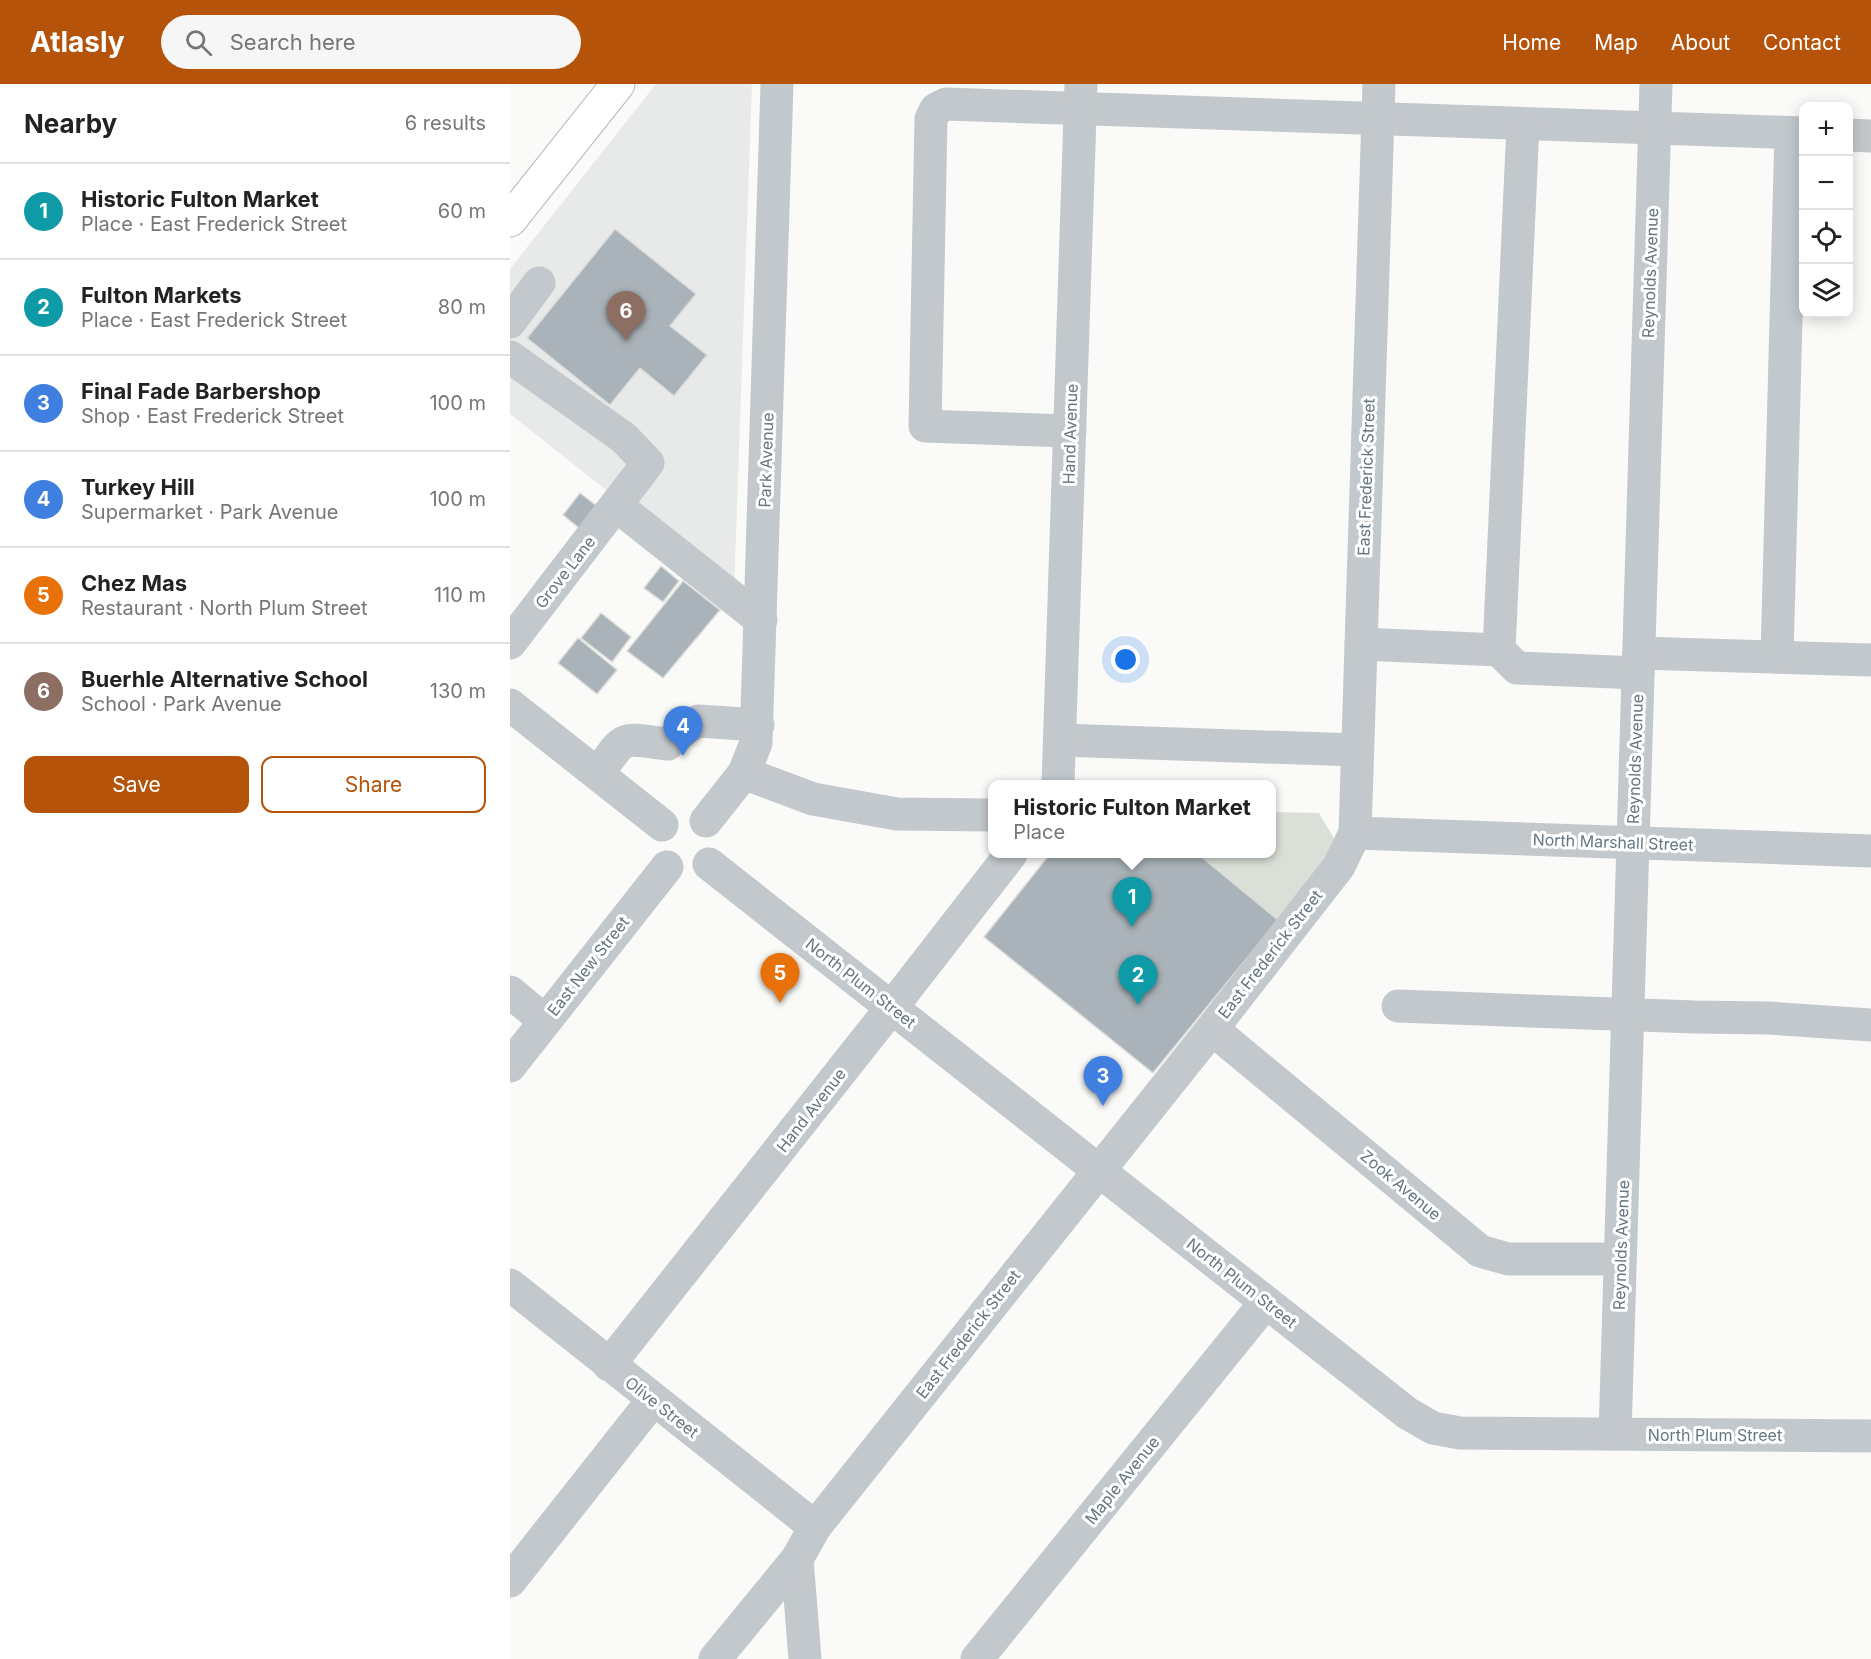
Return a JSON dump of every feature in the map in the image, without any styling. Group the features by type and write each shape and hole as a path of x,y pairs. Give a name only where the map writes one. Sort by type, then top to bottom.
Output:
{"main road":[{"path":"510,220 618,84"}],"street":[{"name":"Park Avenue","path":"706,821 744,773 756,743 758,725 777,84"},
{"name":"East Frederick Street","path":"715,1659 797,1559 815,1527 1339,866 1355,833 1379,84"},
{"name":"Reynolds Avenue","path":"1615,1434 1656,84"},
{"path":"1070,430 925,426 931,119 936,109 946,104 1081,96 1377,119 1797,133 1778,657"},
{"name":"Hand Avenue","path":"1058,780 1081,96"},
{"path":"1499,650 1523,125"},
{"path":"1853,135 1871,136"},
{"path":"510,322 539,282"},
{"name":"Grove Lane","path":"510,357 624,438 648,463 510,643"},
{"path":"618,504 761,620"},
{"path":"1361,644 1499,650 1517,668 1778,657 1871,660"},
{"path":"510,705 662,825"},
{"path":"598,774 619,744 628,739 668,744 687,727 698,722 758,725"},
{"path":"1060,740 1358,750"},
{"path":"744,773 813,799 897,814 988,815"},
{"path":"679,814 698,815 706,821 713,828 717,837 717,847 709,864 701,870 684,874 674,872 667,867 657,851 656,842 662,825 679,814"},
{"name":"North Marshall Street","path":"1355,833 1871,851"},
{"name":"Hand Avenue","path":"609,1365 1008,858"},
{"name":"North Plum Street","path":"709,864 1407,1413 1433,1428 1460,1433 1871,1436"},
{"name":"East New Street","path":"510,1066 667,867"},
{"path":"510,992 545,1021"},
{"path":"1398,1006 1768,1018 1871,1025"},
{"name":"Zook Avenue","path":"1212,1029 1480,1251 1508,1259 1620,1260"},
{"name":"Olive Street","path":"510,1285 815,1527"},
{"name":"Maple Avenue","path":"977,1659 1266,1302"},
{"path":"510,1581 653,1400"},
{"path":"797,1559 805,1659"}],"shaded area":[{"path":"656,84 752,84 734,591 510,414 510,269"},
{"path":"1276,812 1319,813 1336,842 1278,920 1203,858 1276,858"}],"building":[{"path":"615,229 696,294 670,326 707,355 674,396 640,368 610,405 527,338"},
{"path":"580,493 602,510 584,532 563,515"},
{"path":"661,566 679,581 663,602 644,588"},
{"path":"683,581 720,610 663,678 627,651"},
{"path":"601,613 631,637 612,662 581,638"},
{"path":"578,638 617,670 597,694 558,663"},
{"path":"1047,858 1203,858 1278,920 1153,1073 984,937"}],"place":[{"name":"Buerhle Alternative School","path":"626,341"},
{"name":"Turkey Hill","path":"683,756"},
{"name":"Historic Fulton Market","path":"1132,927"},
{"name":"Chez Mas","path":"780,1003"},
{"name":"Fulton Markets","path":"1138,1005"},
{"name":"Final Fade Barbershop","path":"1103,1106"}]}
